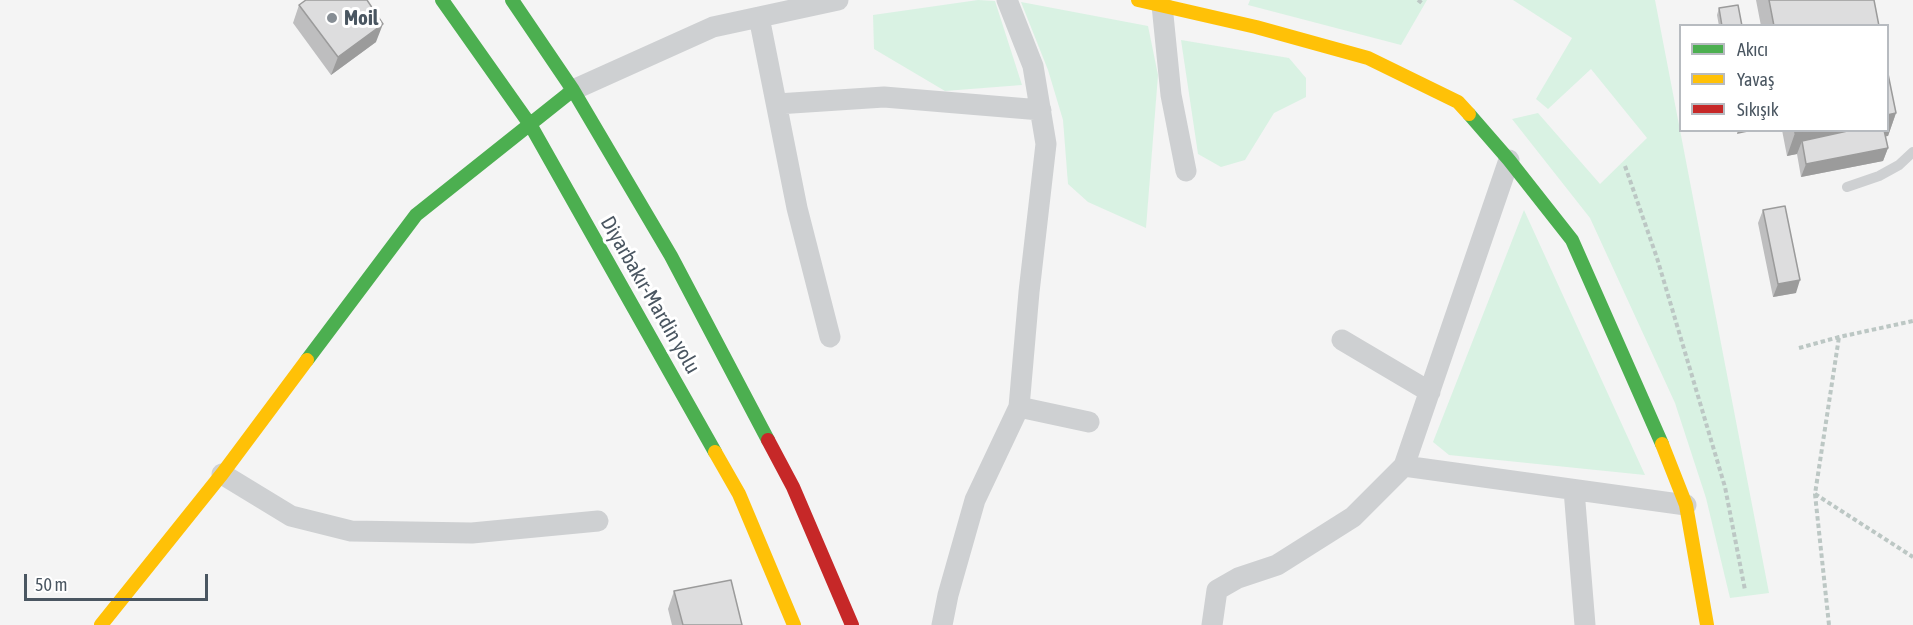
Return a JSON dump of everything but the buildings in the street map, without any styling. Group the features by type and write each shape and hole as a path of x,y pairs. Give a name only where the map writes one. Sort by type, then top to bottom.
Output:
{"main road":[{"name":"Diyarbakır-Mardin yolu","path":"442,0 531,126 739,494 794,625"},
{"name":"Diyarbakır-Mardin yolu","path":"512,0 573,90 671,256 787,476 852,625"},
{"path":"1138,0 1256,27 1368,58 1458,102 1509,160 1572,240 1674,472 1686,505 1707,625"},
{"path":"101,625 222,474 416,215 531,126 573,90"}],"street":[{"path":"573,90 713,27 838,0"},
{"path":"942,625 948,595 975,500 1019,407 1046,144 1033,66 1007,0"},
{"path":"1162,5 1172,95 1186,171"},
{"path":"759,17 797,208 830,337"},
{"path":"777,105 884,97 1041,110"},
{"path":"1212,625 1217,590 1238,578 1277,565 1353,517 1404,466 1509,160"},
{"path":"1342,340 1430,392"},
{"path":"1019,407 1089,422"},
{"path":"1404,466 1686,505"},
{"path":"222,474 291,516 351,531 472,533 598,521"},
{"path":"1574,490 1585,625"}],"lane":[{"path":"1846,187 1879,176 1899,165 1913,152"}],"path":[{"path":"1418,0 1423,4"},
{"path":"1625,166 1657,258 1725,487 1744,590"},
{"path":"1798,348 1913,321"},
{"path":"1829,625 1815,494 1839,337"},
{"path":"1815,494 1913,557"}],"green space":[{"path":"978,0 995,1 1022,85 945,91 874,49 873,15"},
{"path":"1250,0 1427,0 1401,45 1248,5"},
{"path":"1513,0 1655,0 1769,593 1730,598 1706,498 1675,403 1590,218 1512,119 1538,113 1600,184 1647,138 1591,69 1548,109 1536,99 1572,38"},
{"path":"1021,2 1148,26 1158,75 1146,228 1088,202 1068,184 1063,120 1048,70"},
{"path":"1181,40 1289,58 1306,78 1306,97 1274,113 1245,160 1221,167 1198,154"},
{"path":"1524,210 1645,475 1449,455 1433,442"}],"traffic: fast":[{"path":"442,0 531,126 715,452"},
{"path":"512,0 573,90 671,256 768,440"},
{"path":"307,360 416,215 573,90"},
{"path":"1469,114 1509,160 1572,240 1662,444"}],"traffic: slow":[{"path":"1138,0 1256,27 1368,58 1458,102 1469,114"},
{"path":"101,625 222,474 307,360"},
{"path":"1662,444 1686,505 1707,625"},
{"path":"715,452 739,494 794,625"}],"traffic: jam":[{"path":"768,440 793,487 852,625"}],"place":[{"name":"Moil","path":"332,18"}]}
